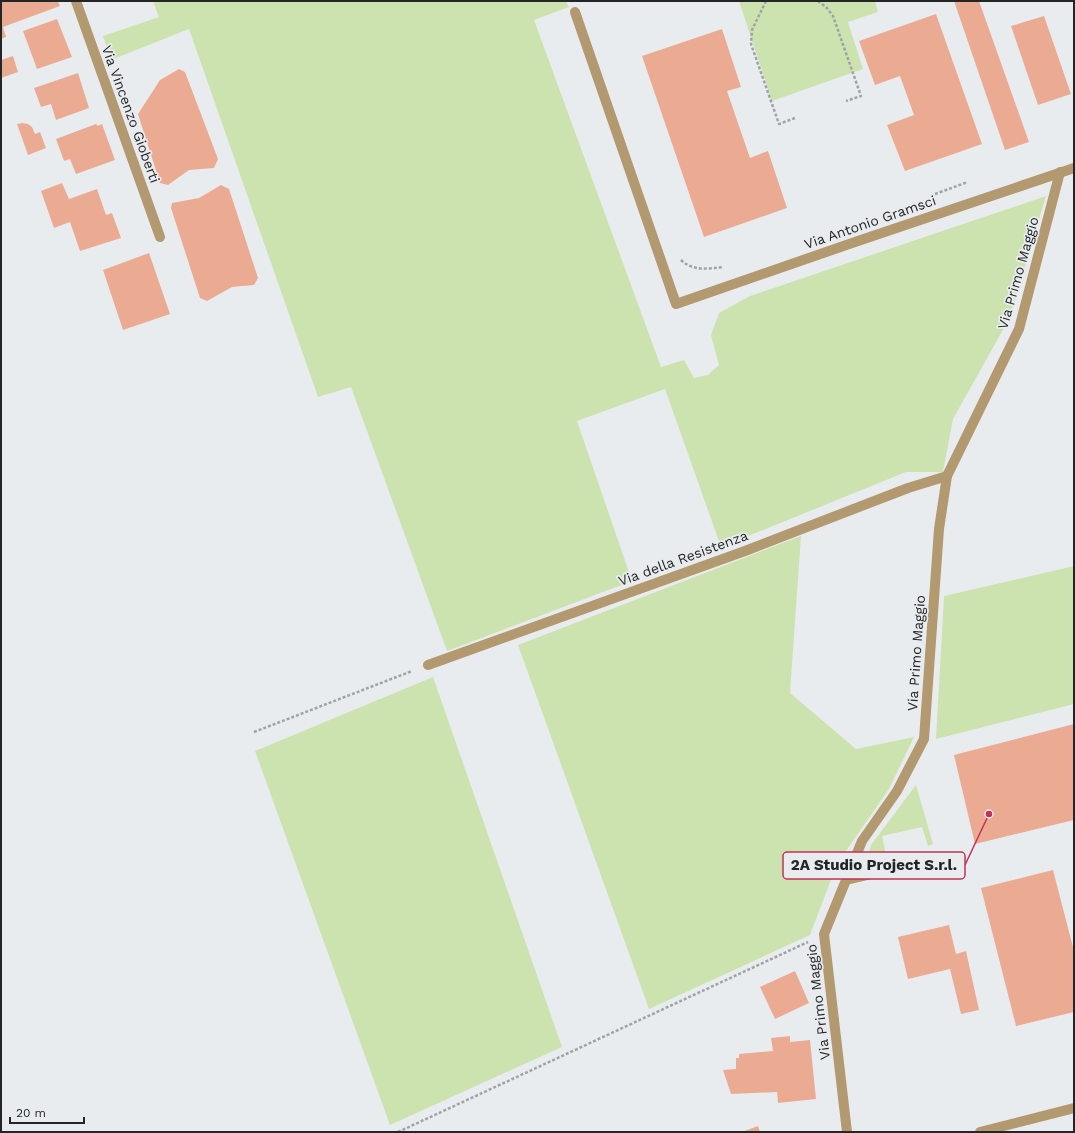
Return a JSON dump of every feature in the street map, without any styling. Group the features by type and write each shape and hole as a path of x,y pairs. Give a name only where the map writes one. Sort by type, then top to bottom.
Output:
{"street":[{"name":"Via Vincenzo Gioberti","path":"76,1 160,237"},
{"name":"Via Antonio Gramsci","path":"575,12 676,304 1074,168"},
{"name":"Via Primo Maggio","path":"847,1132 824,934 862,841 897,791 924,739 939,528 947,476 1019,329 1060,172"},
{"name":"Via della Resistenza","path":"428,665 746,551 908,488 947,476"},
{"path":"846,880 937,858"},
{"path":"980,1132 1074,1108"}],"path":[{"path":"766,1 752,30 751,44 779,124 795,118"},
{"path":"818,1 827,8 833,16 861,96 846,101"},
{"path":"929,196 966,183 972,202"},
{"path":"676,255 687,266 706,269 724,267"},
{"path":"254,732 428,665"},
{"path":"398,1132 824,934"}],"green space":[{"path":"153,1 566,1 569,7 534,20 661,367 684,360 694,378 708,375 719,365 711,335 719,313 750,296 1046,196 1009,319 953,419 943,472 906,472 721,547 665,389 577,421 632,581 447,651 351,387 318,397 189,29 111,60 103,36 159,17"},
{"path":"739,1 875,1 878,12 848,22 863,69 772,101"},
{"path":"801,536 790,693 856,749 914,737 889,789 837,864 810,935 649,1009 518,645"},
{"path":"1074,566 1074,704 936,739 944,596"},
{"path":"433,677 562,1047 390,1125 255,751"},
{"path":"916,785 933,844 928,846 922,827 882,836 886,854 870,858 869,853 871,845"}],"building":[{"path":"2,1 58,1 60,6 3,27 6,37 1,39"},
{"path":"954,1 979,1 1029,142 1005,150"},
{"path":"936,14 982,144 905,171 887,125 914,115 900,76 875,85 859,41"},
{"path":"1044,16 1071,94 1038,105 1011,26"},
{"path":"57,19 72,57 37,69 23,31"},
{"path":"722,29 741,87 727,91 750,158 768,151 787,208 704,237 642,56"},
{"path":"13,56 18,72 1,78 1,60"},
{"path":"179,69 185,72 218,159 214,168 189,170 168,185 160,183 138,114 160,80"},
{"path":"78,73 89,108 56,120 51,104 41,107 34,88"},
{"path":"17,124 28,124 32,127 35,134 40,132 46,148 28,155"},
{"path":"96,124 98,126 102,124 115,160 76,174 70,159 64,161 56,139"},
{"path":"62,183 69,199 97,189 106,215 112,213 121,238 80,251 70,222 54,228 41,191"},
{"path":"221,185 229,189 258,278 254,285 232,287 207,301 200,298 171,208 172,203 199,198"},
{"path":"149,253 170,314 123,330 103,270"},
{"path":"1074,724 1074,820 975,844 954,755"},
{"path":"1053,870 1074,951 1074,1012 1016,1026 981,888"},
{"path":"949,925 956,954 966,951 979,1010 961,1014 950,969 908,979 898,937"},
{"path":"795,971 809,1003 775,1019 760,987"},
{"path":"790,1036 790,1042 810,1040 816,1099 778,1103 777,1092 731,1094 723,1070 736,1069 736,1058 739,1058 739,1054 773,1051 771,1038"},
{"path":"758,1126 760,1132 742,1132"}],"place":[{"name":"2A Studio Project S.r.l.","path":"989,814"}]}
